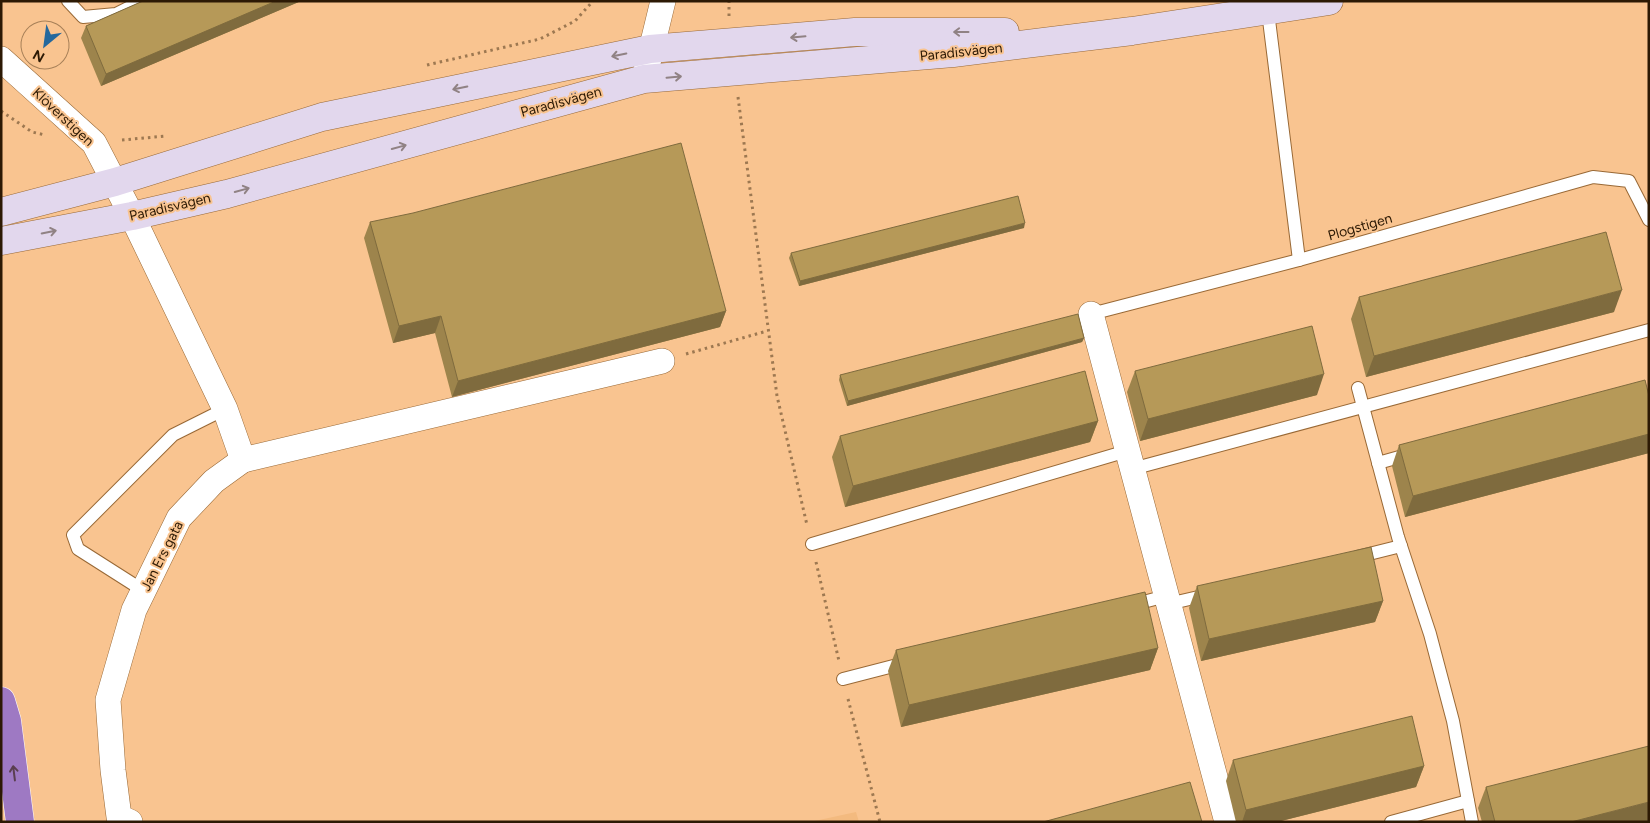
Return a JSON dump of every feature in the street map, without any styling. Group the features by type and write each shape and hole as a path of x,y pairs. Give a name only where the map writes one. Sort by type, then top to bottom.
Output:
{"highway":[{"path":"1,701 7,721 20,822"}],"street":[{"path":"644,79 663,1"},
{"name":"Paradisvägen","path":"1,241 132,216 227,194 644,79 953,53 1132,31 1268,12 1329,1"},
{"name":"Paradisvägen","path":"1,212 115,182 322,117 650,49 856,32 1132,31"},
{"name":"Klöverstigen","path":"1,59 94,143 115,182"},
{"path":"115,182 225,409 243,460 662,361"},
{"path":"1091,314 1226,822"},
{"name":"Jan Ers gata","path":"123,820 113,770 108,700 134,610 179,518 214,481 243,460"}],"lane":[{"path":"68,1 83,17 116,14 142,1"},
{"path":"1091,314 1299,260 1268,12"},
{"name":"Plogstigen","path":"1299,260 1593,177 1629,181 1649,220"},
{"path":"812,544 1130,460 1363,408 1649,330"},
{"path":"1358,388 1401,546 1430,634 1453,721 1472,822"},
{"path":"144,591 78,549 73,535 173,435 225,409"},
{"path":"1378,462 1425,450"},
{"path":"1343,561 1401,546"},
{"path":"1119,608 1217,592"},
{"path":"844,679 919,660"},
{"path":"1391,822 1468,801"}],"path":[{"path":"738,96 776,396 880,822"},
{"path":"662,361 767,331"}],"shaded area":[{"path":"856,812 859,822 810,822"}],"building":[{"path":"143,1 276,1 106,74 86,26"},
{"path":"681,143 726,311 458,381 441,316 399,326 370,222 413,213"},
{"path":"1018,196 1025,223 800,281 791,253"},
{"path":"1606,232 1622,290 1374,356 1359,297"},
{"path":"1078,314 1084,338 848,401 840,375"},
{"path":"1312,326 1324,374 1148,419 1135,371"},
{"path":"1085,371 1098,421 853,486 840,436"},
{"path":"1645,380 1649,396 1649,434 1413,496 1399,445"},
{"path":"1371,547 1383,601 1209,639 1197,586"},
{"path":"1145,592 1158,648 909,705 896,650"},
{"path":"1412,716 1424,766 1246,810 1233,760"},
{"path":"1649,746 1649,802 1571,822 1495,822 1486,787"},
{"path":"1190,782 1202,822 1043,822"}]}
